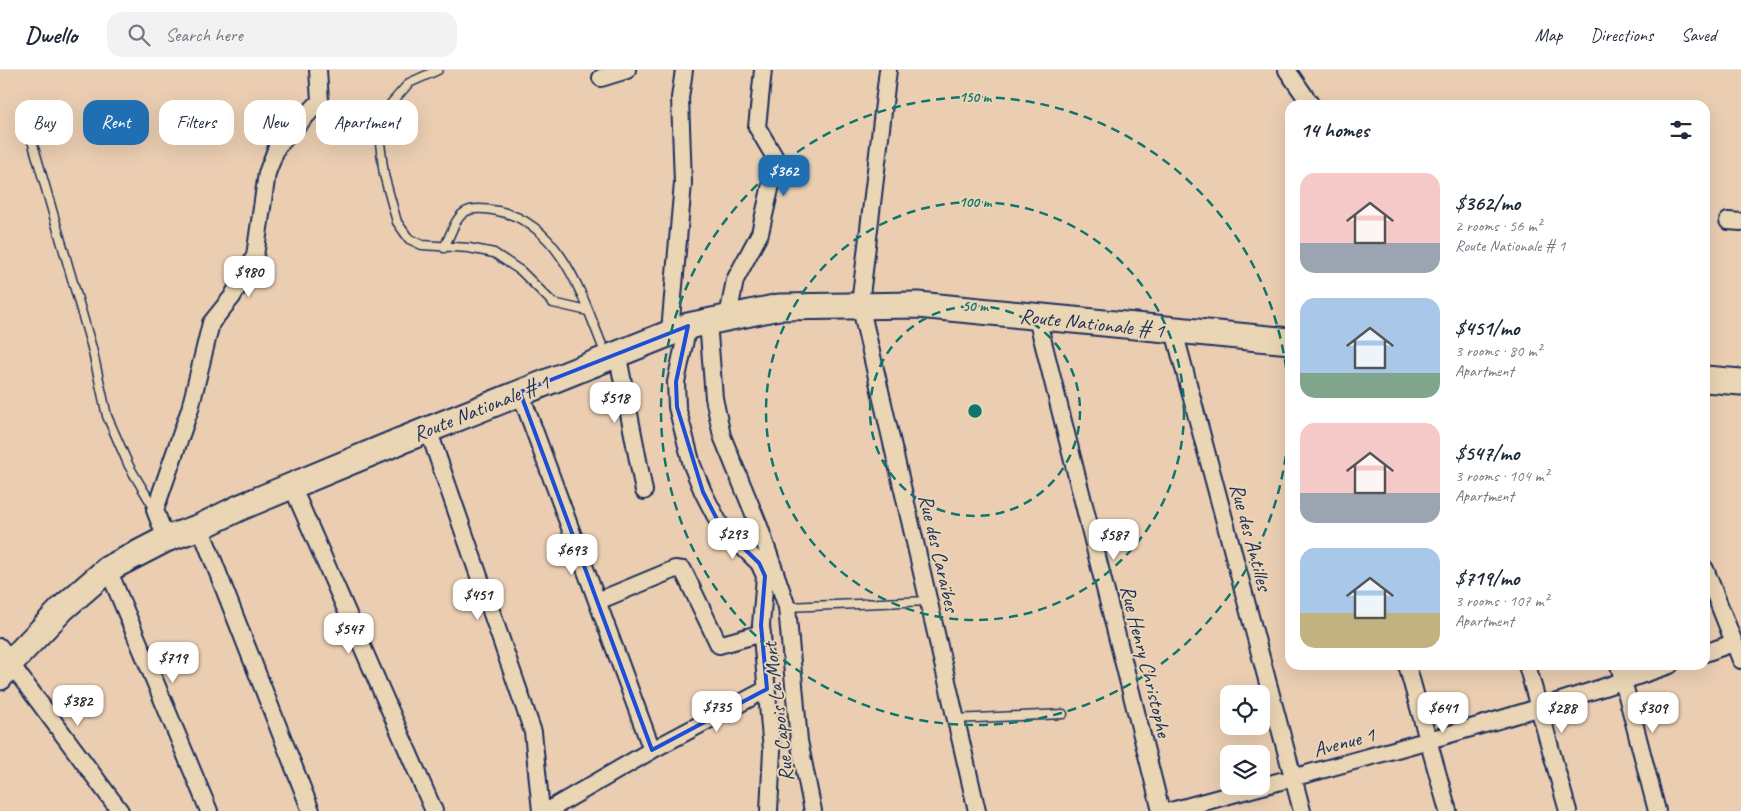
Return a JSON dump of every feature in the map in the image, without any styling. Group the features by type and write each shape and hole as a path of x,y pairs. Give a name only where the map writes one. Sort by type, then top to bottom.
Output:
{"main road":[{"name":"Route Nationale # 1","path":"3,662 62,608 108,570 166,539 200,527 292,486 520,392 612,355 698,324 778,307 860,304 918,305 1285,341"},
{"path":"1710,379 1741,382"}],"street":[{"path":"166,539 156,510 190,409 211,324 232,297 255,256 267,173 277,147 320,101 318,70"},
{"path":"602,78 628,70"},
{"path":"684,70 680,98 683,183 698,324"},
{"path":"763,70 757,127 774,156 775,168 760,233 735,280 698,324 676,382 677,408 692,465 702,492 720,525 760,563 765,576 762,633 772,750 765,809"},
{"name":"Rue des Caraïbes","path":"888,70 860,304 954,719 977,811"},
{"path":"1288,70 1308,100"},
{"name":"Rue Henry Christophe","path":"1037,318 1162,811"},
{"name":"Rue Capois La Mort","path":"698,324 722,436 760,526 787,607 799,741 813,811"},
{"name":"Rue des Antilles","path":"1174,331 1302,811"},
{"path":"612,355 644,491"},
{"path":"520,392 652,750"},
{"path":"428,430 533,732 541,811"},
{"path":"292,486 434,811"},
{"path":"200,527 311,811"},
{"path":"598,601 675,569 683,570 719,645 762,633"},
{"path":"108,570 209,811"},
{"path":"1710,582 1741,660"},
{"path":"1710,651 1733,643"},
{"path":"3,662 120,811"},
{"path":"1408,670 1448,811"},
{"path":"1528,670 1568,811"},
{"path":"1620,670 1657,811"},
{"name":"Avenue 1","path":"1171,811 1429,740 1538,708 1655,670"},
{"path":"547,811 652,750 766,689"}],"lane":[{"path":"438,70 409,84 388,107 379,135 384,175 397,222 409,240 422,245 444,248 469,248 494,253 521,271 553,303 588,311"},
{"path":"33,145 92,348 107,416 129,466 156,510"},
{"path":"444,248 461,214 470,208 507,213 534,228 555,246 571,272 588,311 612,355"},
{"path":"787,607 928,600"},
{"path":"954,719 1064,714"}],"highlighted area":[{"path":"688,326 676,382 677,407 703,492 720,525 759,563 765,576 761,625 767,689 652,750 520,392"}]}
